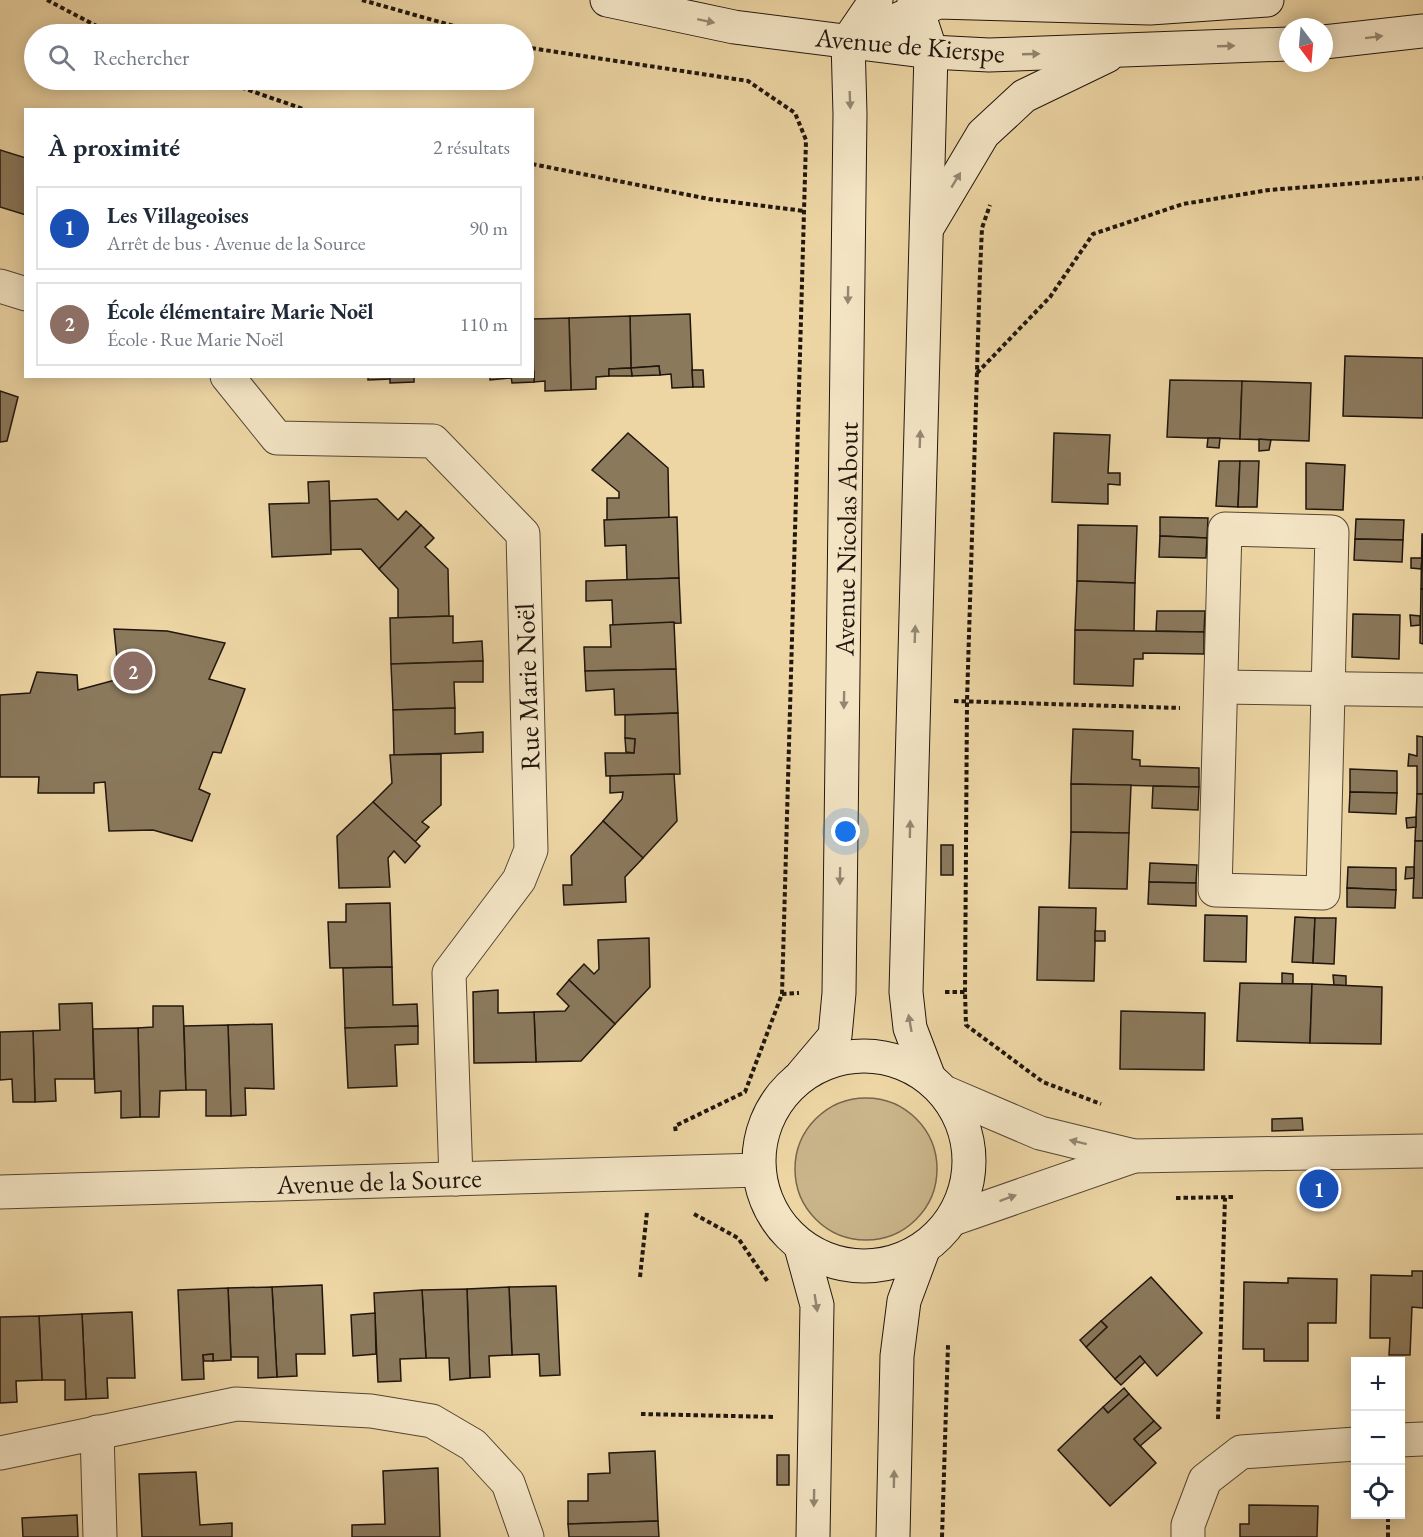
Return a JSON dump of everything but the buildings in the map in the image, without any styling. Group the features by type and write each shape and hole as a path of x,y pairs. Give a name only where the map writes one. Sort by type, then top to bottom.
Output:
{"main road":[{"name":"Avenue de Kierspe","path":"607,0 735,27 931,52 989,55 1279,44"},
{"path":"848,41 876,0"},
{"path":"848,41 916,5 938,2 1150,8 1267,0"},
{"name":"Avenue Nicolas About","path":"848,41 850,114 839,993 835,1036 802,1075 786,1089 773,1107 760,1139 759,1170 769,1208 783,1230 801,1247 830,1262 862,1267 893,1263 923,1250 953,1219 966,1188 969,1154 962,1121 937,1085 910,1028 906,992 931,52 916,5"},
{"path":"1333,41 1423,31"},
{"path":"926,230 983,134 991,126 1024,96 1119,50"},
{"path":"0,286 24,293"},
{"name":"Rue Marie Noël","path":"229,378 277,438 433,441 523,534 531,850 519,880 449,973 456,1179"},
{"path":"1224,529 1332,532 1329,688 1323,893 1215,890 1224,529"},
{"path":"1220,698 1329,688 1423,690"},
{"name":"Avenue Nicolas About","path":"802,1075 833,1060 866,1056 899,1061 937,1085"},
{"path":"937,1085 1040,1133 1134,1156 1423,1151"},
{"path":"953,1219 1134,1156"},
{"name":"Avenue de la Source","path":"0,1192 759,1170"},
{"name":"Avenue Nicolas About","path":"801,1247 817,1305 813,1537"},
{"name":"Avenue Nicolas About","path":"893,1537 897,1356 904,1301 923,1250"},
{"path":"0,1453 236,1404 371,1411 432,1421 473,1445 508,1483 527,1537"},
{"path":"97,1432 100,1537"},
{"path":"1405,1440 1423,1439"},
{"path":"1188,1537 1188,1525 1206,1480 1241,1452 1351,1444"}],"path":[{"path":"47,0 93,24"},
{"path":"362,0 447,24"},
{"path":"534,49 748,81 795,113 806,140 782,994 744,1092 675,1126"},
{"path":"249,90 300,108"},
{"path":"534,164 709,199 804,211"},
{"path":"977,374 1050,297 1093,234 1183,204 1269,190 1423,178"},
{"path":"991,202 982,228 967,701 966,1024 1043,1082 1105,1105"},
{"path":"913,700 1220,698"},
{"path":"906,992 965,992"},
{"path":"782,994 839,993"},
{"path":"1225,1198 1218,1431 1209,1437 1227,1463"},
{"path":"640,1277 648,1207"},
{"path":"689,1211 738,1238 772,1288"},
{"path":"942,1537 948,1345"},
{"path":"640,1414 783,1417"},
{"path":"1388,1519 1388,1537"}],"shaded area":[{"path":"866,1098 893,1104 916,1119 931,1142 937,1169 931,1196 916,1219 893,1234 866,1240 839,1234 816,1219 801,1196 795,1169 801,1142 816,1119 839,1104"}],"place":[{"name":"École élémentaire Marie Noël","path":"133,671"},
{"name":"Les Villageoises","path":"1319,1189"}]}
